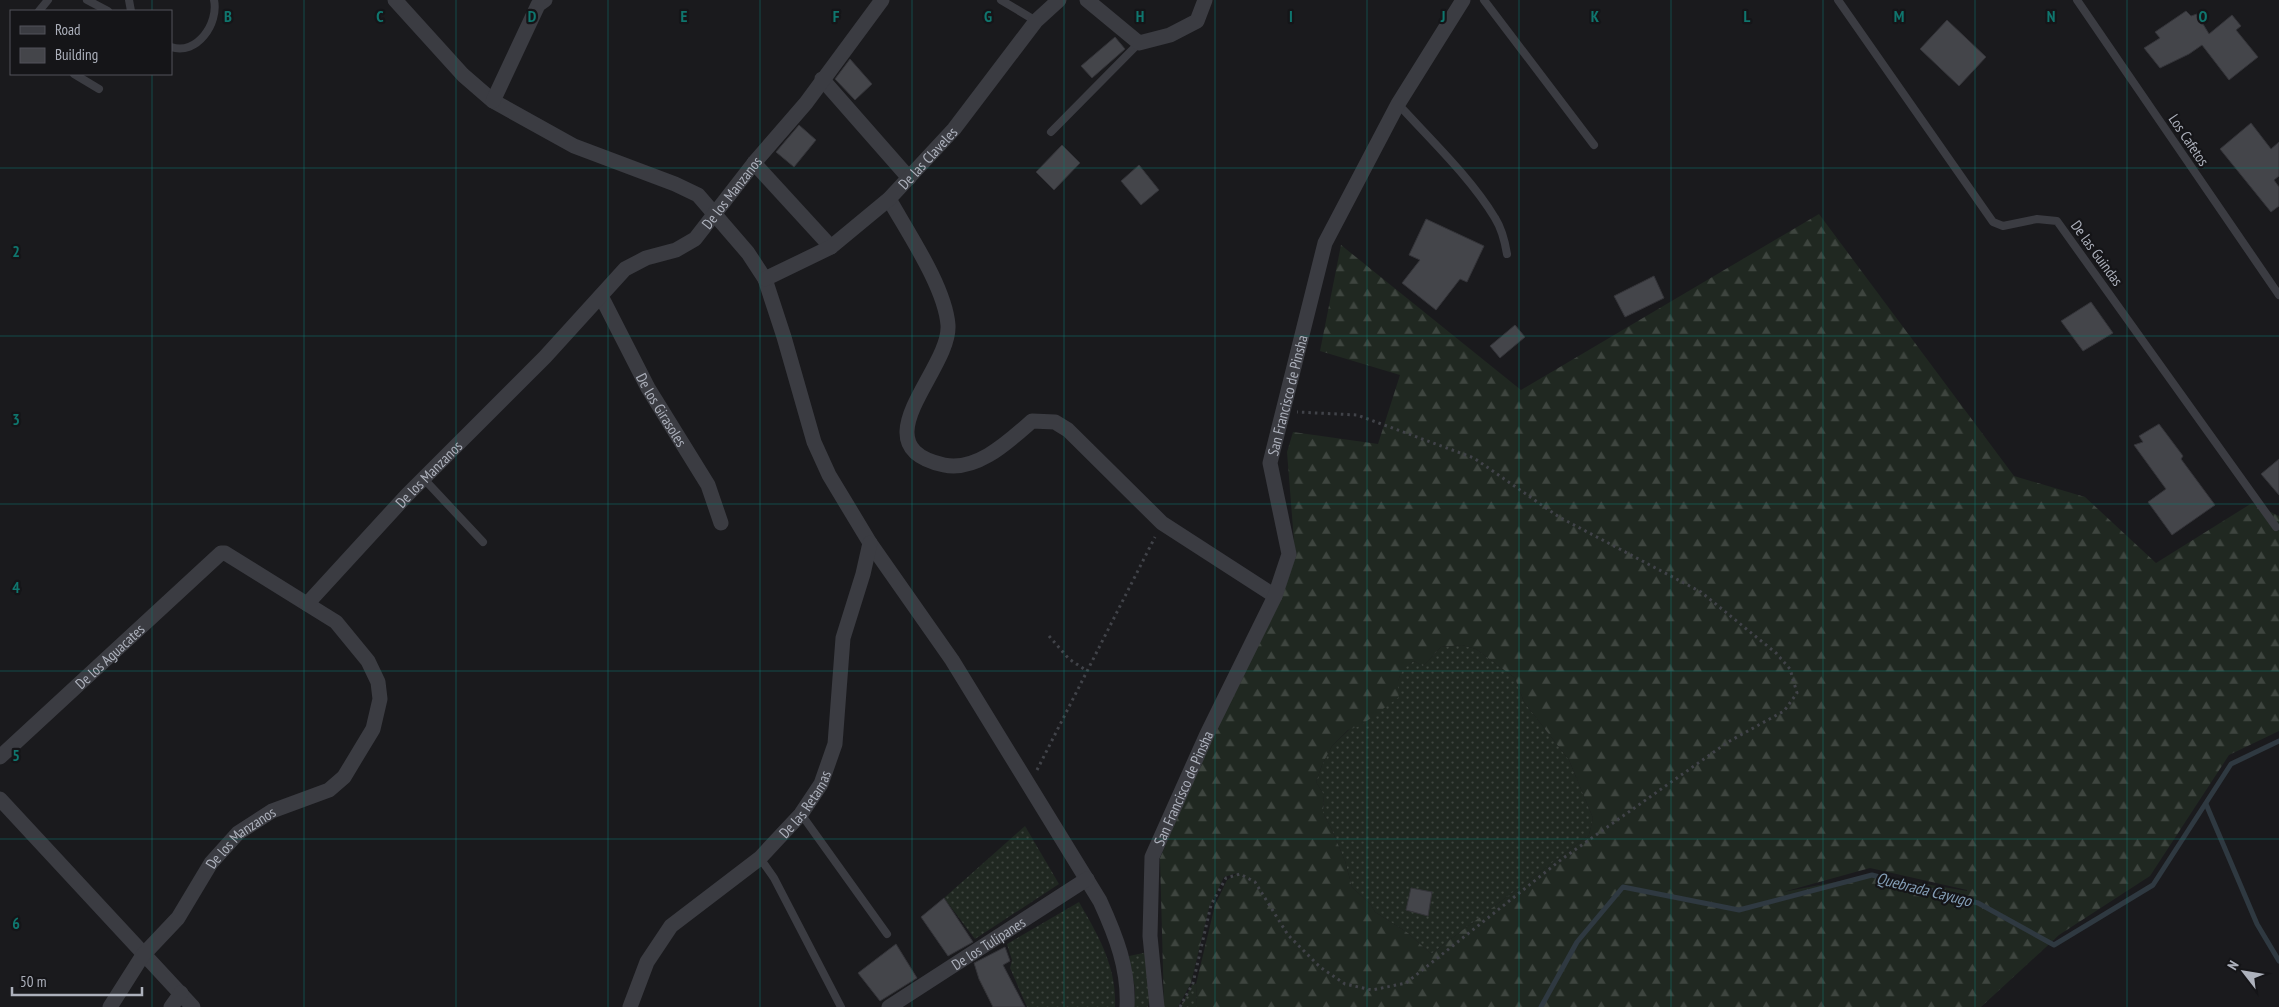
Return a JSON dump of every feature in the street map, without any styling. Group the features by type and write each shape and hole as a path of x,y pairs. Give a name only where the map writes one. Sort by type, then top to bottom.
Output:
{"street":[{"path":"395,0 449,61 493,101 574,146 675,184 698,195 713,215 748,253 765,279 814,442 847,508 952,660 1030,784 1100,902 1119,947 1126,971 1127,1007"},
{"path":"493,101 538,5 545,0"},
{"name":"De los Manzanos","path":"110,1007 143,955 178,918 211,863 238,833 272,811 329,790 344,777 373,729 380,700 378,682 368,662 336,622 308,604 424,479 545,356 626,269 646,258 676,250 694,239 754,163 806,102 822,78 882,0"},
{"name":"De las Claveles","path":"765,279 831,247 889,199 954,129 1036,21 1059,0"},
{"path":"1087,0 1139,43 1170,35 1197,21 1205,0"},
{"name":"San Francisco de Pinsha","path":"1157,1007 1150,936 1152,857 1207,734 1275,596 1289,554 1270,463 1325,243 1398,104 1463,0"},
{"path":"822,78 909,178"},
{"path":"754,163 831,247"},
{"path":"889,199 936,283 948,326 942,347 907,426 908,443 914,452 927,461 948,466 976,463 1013,438 1032,421 1055,422 1068,430 1162,523 1275,596"},
{"name":"De los Girasoles","path":"601,296 648,388 708,485 721,523"},
{"name":"De las Retamas","path":"630,1007 647,962 671,926 760,858 801,814 821,784 835,744 843,638 863,574 870,543"},
{"name":"De los Aguacates","path":"0,757 217,555 225,553 308,604"},
{"path":"0,799 193,1007"},
{"name":"De los Tulipanes","path":"889,1007 1087,879"},
{"path":"171,1007 181,993"}],"lane":[{"path":"40,10 48,0"},
{"path":"87,0 106,10"},
{"path":"172,47 178,49 191,46 203,37 212,23 216,10 214,0"},
{"path":"1002,0 1036,21"},
{"path":"1484,0 1594,145"},
{"name":"De las Guindas","path":"1838,0 1993,222 2003,226 2037,219 2057,221 2276,526"},
{"name":"Los Cafetos","path":"2077,0 2279,296"},
{"path":"1051,132 1139,43"},
{"path":"76,75 99,89"},
{"path":"1398,104 1492,212 1504,237 1508,254"},
{"path":"424,479 482,542"},
{"path":"801,814 887,934"},
{"path":"760,858 774,878 840,1007"}],"path":[{"path":"1180,1007 1193,983 1211,905 1226,878 1240,874 1255,882 1288,935 1320,967 1345,984 1372,990 1406,983 1562,859 1728,742 1784,711 1797,693 1790,669 1776,653 1701,592 1558,517 1474,458 1357,415 1283,411"},
{"path":"1030,784 1162,523"},
{"path":"1049,636 1069,659 1087,671"}],"green space":[{"path":"1819,214 2014,476 2085,497 2156,563 2252,503 2279,516 2279,731 2229,755 2150,876 2059,935 1981,1007 1197,1007 1196,984 1215,905 1227,880 1238,873 1224,877 1209,908 1191,983 1178,1007 1164,1007 1160,858 1295,554 1287,452 1293,432 1378,444 1400,375 1320,351 1341,245 1521,390","holes":["1462,645 1476,649 1515,678 1524,702 1569,760 1593,818 1589,835 1431,954 1408,933 1375,912 1371,905 1352,887 1345,861 1323,813 1324,795 1316,782 1332,746 1348,730 1360,726 1399,697 1398,680 1405,668 1414,661 1423,666 1441,647","1870,868 1967,890 1967,891 1872,875 1783,892"]},
{"path":"1462,645 1476,649 1515,678 1524,702 1569,760 1593,818 1589,835 1431,954 1408,933 1375,912 1371,905 1352,887 1345,861 1323,813 1324,795 1316,782 1332,746 1397,684 1402,669 1414,661 1423,666 1441,647"},
{"path":"1025,826 1059,884 975,939 944,898"},
{"path":"1079,902 1105,952 1113,978 1115,1007 1027,1007 1010,968 1012,960 1007,944"},
{"path":"1148,952 1151,992 1148,1007 1134,1007 1135,989 1129,956"},
{"path":"1193,983 1196,984 1197,1007 1180,1007"}],"building":[{"path":"2186,11 2191,16 2197,14 2209,34 2232,15 2241,26 2236,30 2258,57 2229,80 2202,45 2189,54 2160,68 2144,48 2160,38 2155,32"},
{"path":"1947,20 1986,57 1959,86 1920,49"},
{"path":"1115,37 1125,49 1092,78 1081,66"},
{"path":"850,59 872,84 855,100 835,79"},
{"path":"2251,123 2271,149 2279,142 2279,176 2274,180 2279,187 2279,206 2271,212 2220,149"},
{"path":"799,125 816,140 794,167 776,152"},
{"path":"1062,145 1080,163 1054,190 1036,172"},
{"path":"1139,165 1159,190 1141,205 1121,181"},
{"path":"1426,219 1484,246 1467,282 1460,279 1436,310 1402,283 1420,260 1409,255"},
{"path":"1654,276 1664,298 1625,317 1614,296"},
{"path":"2091,302 2113,333 2083,351 2061,321"},
{"path":"1515,325 1525,337 1500,358 1490,346"},
{"path":"2159,424 2183,456 2181,459 2215,505 2172,535 2148,502 2166,489 2134,445 2143,442 2139,436"},
{"path":"2279,459 2279,495 2261,474"},
{"path":"1411,888 1432,892 1428,916 1406,910"},
{"path":"944,898 973,942 948,956 921,917"},
{"path":"896,944 917,978 880,1001 858,973"},
{"path":"1005,947 1010,961 1003,965 1025,1007 993,1007 979,979 974,963"}],"waterway":[{"name":"Quebrada Cayugo","path":"1541,1007 1577,942 1623,887 1739,910 1872,875 1978,903 2054,945 2153,885 2231,764 2279,741"},
{"path":"2206,804 2257,924 2279,961"}]}
